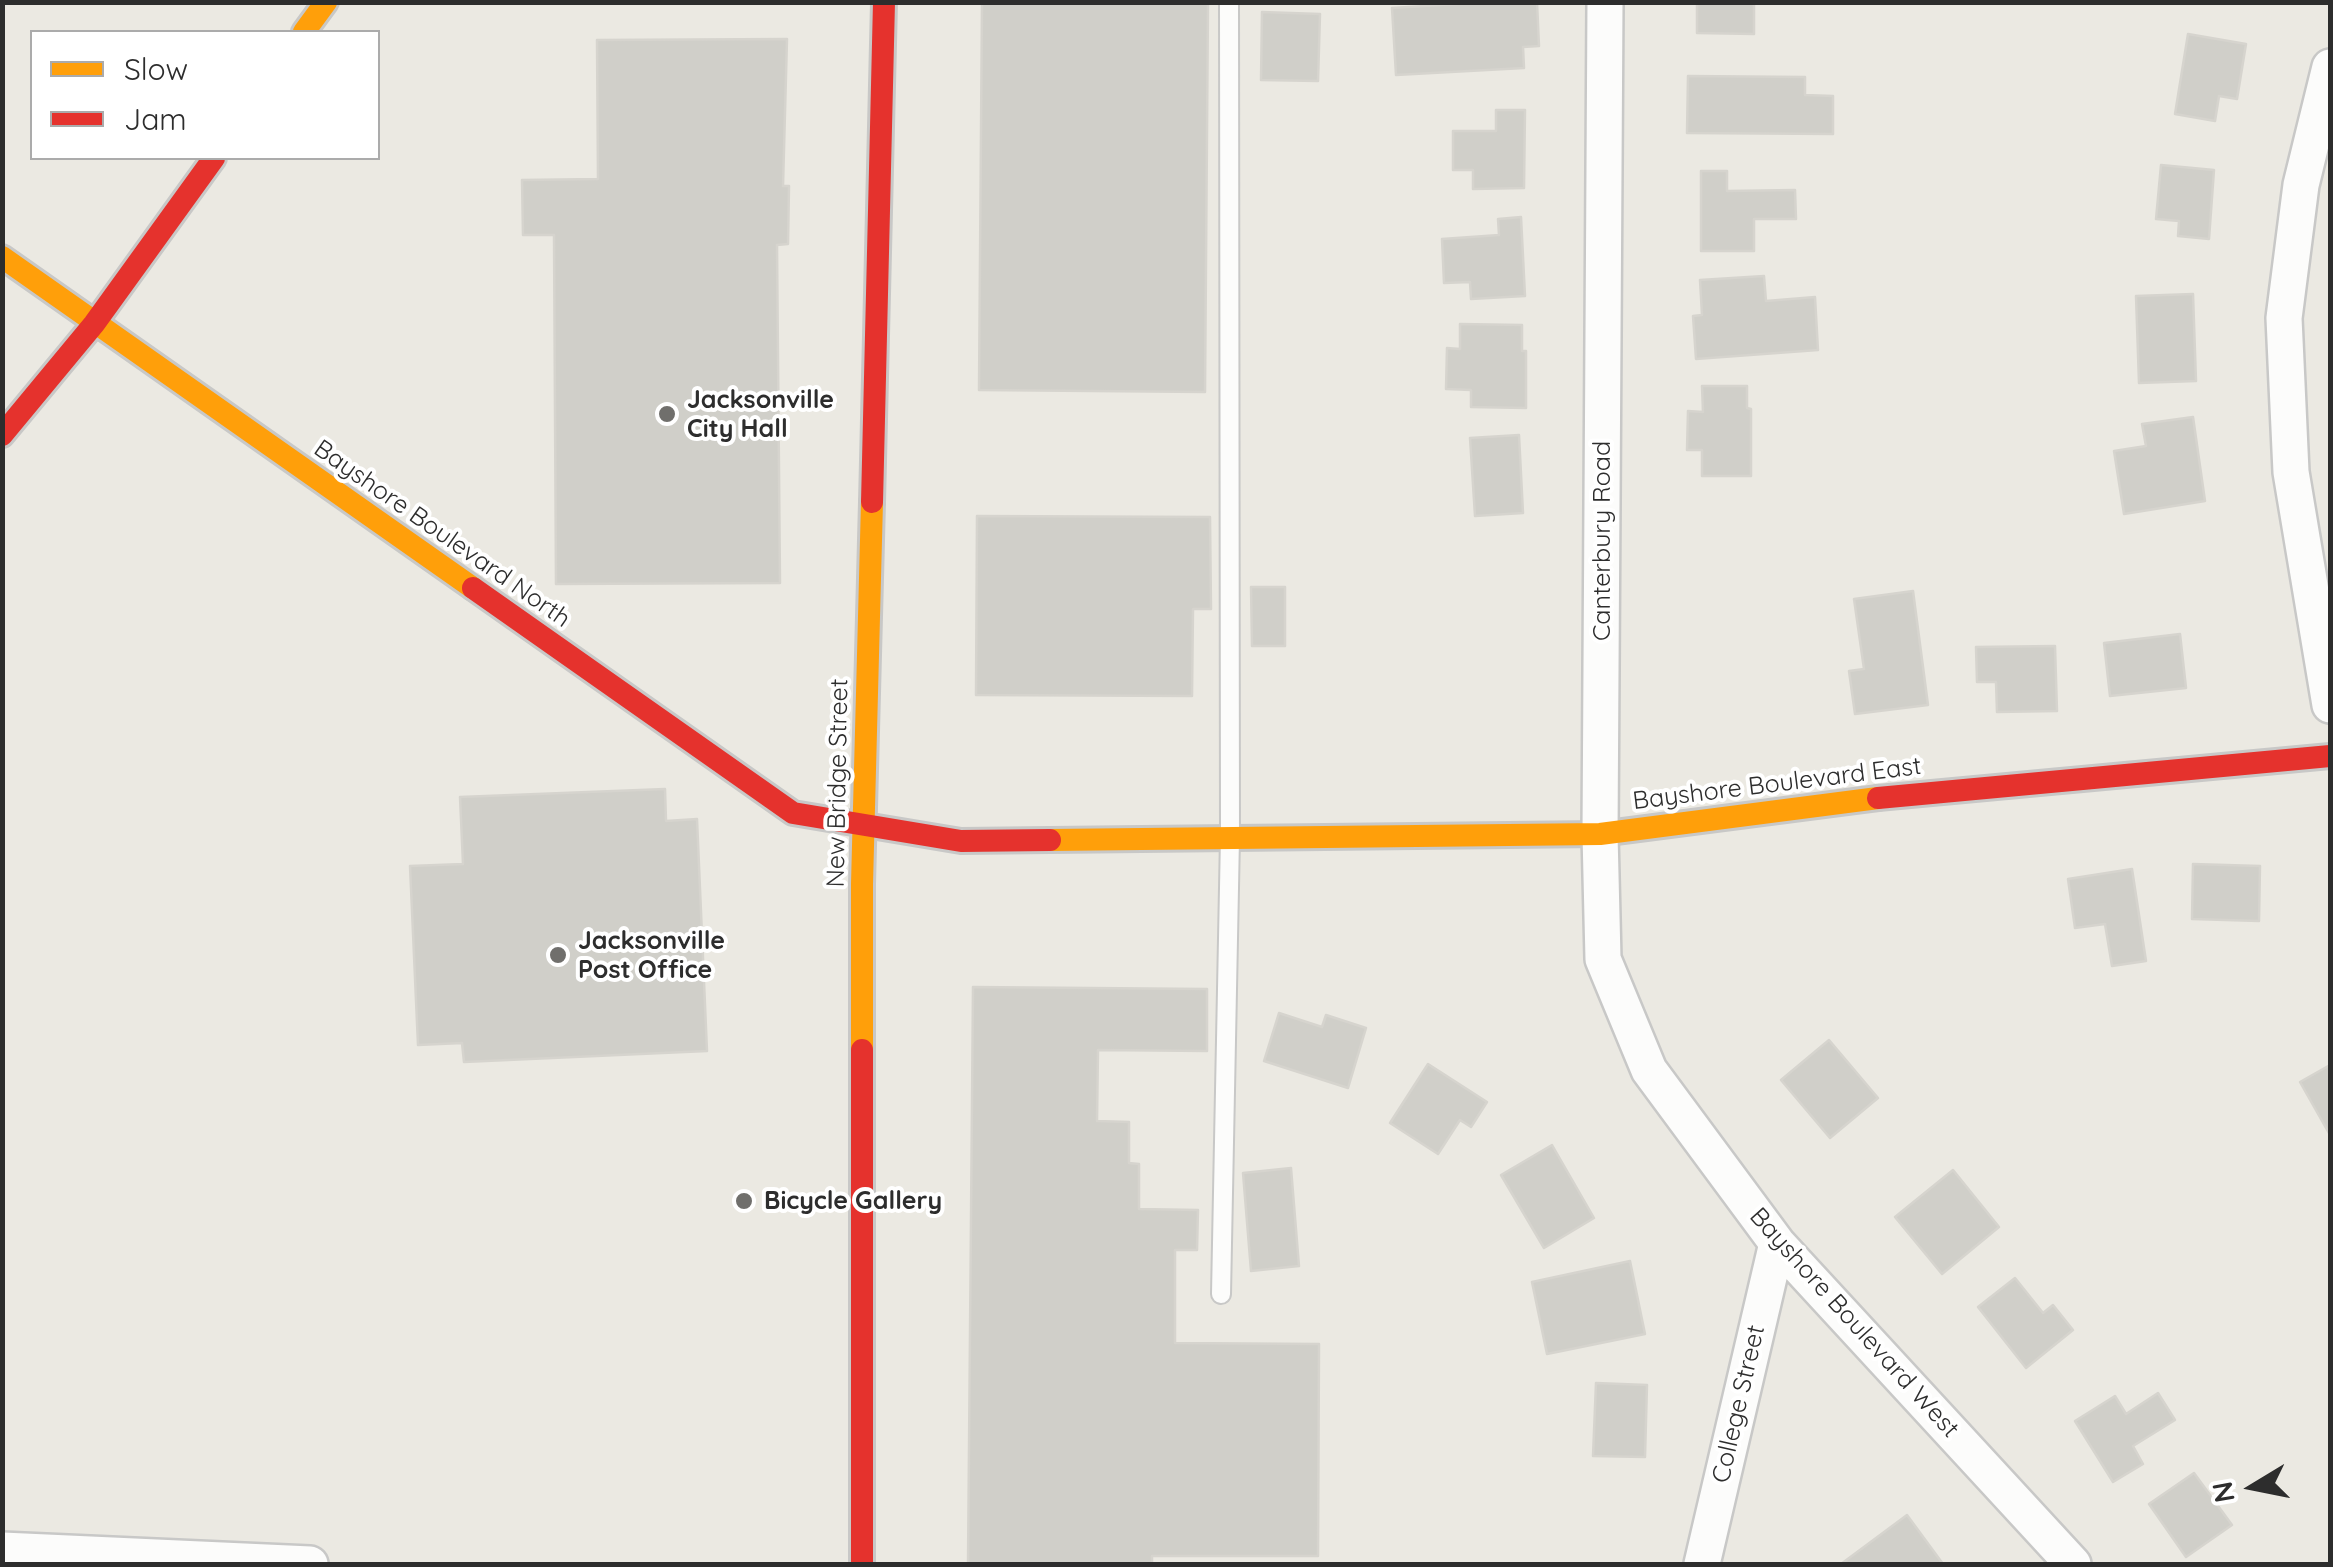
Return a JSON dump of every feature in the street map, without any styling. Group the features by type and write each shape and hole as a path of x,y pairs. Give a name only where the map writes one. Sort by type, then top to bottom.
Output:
{"street":[{"path":"305,30 326,2"},
{"name":"New Bridge Street","path":"862,1564 864,826 884,2"},
{"name":"Canterbury Road","path":"1605,2 1600,834 1603,960 1648,1070"},
{"path":"2330,66 2301,185 2284,318 2291,472 2330,705"},
{"path":"2,434 94,324 213,160"},
{"name":"Bayshore Boulevard North","path":"2,257 793,813 864,826"},
{"name":"Bayshore Boulevard East","path":"1230,837 1600,834 1943,790 2330,756"},
{"path":"864,826 961,841 1230,837"},
{"name":"Bayshore Boulevard West","path":"1648,1070 1777,1243 2072,1564"},
{"name":"College Street","path":"1702,1564 1777,1243"},
{"path":"2,1550 287,1564"}],"lane":[{"path":"1221,1294 1230,837 1229,2"}],"building":[{"path":"982,2 1208,2 1205,392 979,390"},
{"path":"1537,2 1539,46 1523,47 1524,68 1396,75 1392,8"},
{"path":"1697,2 1780,3 1754,3 1754,34 1697,33"},
{"path":"1262,12 1320,14 1318,81 1261,80"},
{"path":"2188,34 2246,44 2237,99 2219,96 2215,121 2175,114"},
{"name":"Jacksonville City Hall","path":"787,39 783,186 789,186 788,244 777,245 780,583 556,584 554,235 523,235 522,180 598,179 597,40"},
{"path":"1688,76 1805,77 1805,95 1833,96 1833,134 1687,133"},
{"path":"1496,110 1525,110 1524,188 1473,189 1473,170 1453,170 1453,131 1496,131"},
{"path":"2161,165 2214,170 2209,239 2178,236 2179,221 2156,219"},
{"path":"1701,171 1727,171 1727,191 1795,190 1796,219 1754,219 1754,251 1701,251"},
{"path":"1521,217 1525,296 1471,299 1470,282 1444,283 1442,239 1499,235 1498,219"},
{"path":"1764,276 1766,301 1815,297 1818,350 1696,359 1693,316 1702,315 1700,280"},
{"path":"2193,294 2196,381 2139,383 2136,296"},
{"path":"1460,324 1522,325 1526,408 1471,407 1471,390 1446,389 1447,348 1460,349"},
{"path":"1702,386 1747,386 1751,476 1702,476 1702,450 1687,450 1688,411 1703,412"},
{"path":"2193,417 2205,501 2124,514 2114,451 2146,446 2142,424"},
{"path":"1519,435 1523,513 1475,516 1470,438"},
{"path":"977,516 1210,517 1211,609 1193,609 1192,696 976,695"},
{"path":"1251,587 1285,587 1285,646 1252,646"},
{"path":"1913,591 1928,705 1855,714 1849,671 1864,669 1854,599"},
{"path":"2180,634 2186,688 2110,696 2104,643"},
{"path":"2055,646 2057,711 1997,712 1996,682 1977,682 1976,647"},
{"name":"Jacksonville Post Office","path":"665,789 666,821 697,819 707,1051 464,1062 462,1043 418,1045 410,866 463,864 460,797"},
{"path":"2193,864 2260,866 2259,921 2192,919"},
{"path":"2132,869 2146,961 2112,966 2105,924 2075,928 2068,879"},
{"path":"973,987 1207,989 1207,1051 1098,1050 1097,1121 1129,1122 1129,1163 1139,1164 1139,1209 1198,1210 1197,1250 1175,1250 1175,1343 1319,1344 1318,1556 1152,1556 1152,1564 968,1564"},
{"path":"1279,1013 1322,1027 1326,1015 1366,1028 1348,1088 1264,1061"},
{"path":"1829,1040 1878,1098 1830,1138 1781,1080"},
{"path":"1428,1064 1487,1102 1471,1127 1460,1120 1438,1154 1390,1123"},
{"path":"2330,1065 2330,1135 2300,1082"},
{"path":"1552,1145 1594,1218 1544,1248 1501,1175"},
{"path":"1291,1168 1299,1266 1251,1271 1243,1173"},
{"path":"1953,1170 1999,1227 1942,1274 1895,1217"},
{"path":"1630,1261 1645,1334 1547,1354 1532,1282"},
{"path":"2015,1278 2043,1313 2053,1305 2073,1330 2026,1368 1978,1307"},
{"path":"1596,1383 1647,1385 1645,1457 1593,1456"},
{"path":"2158,1393 2175,1420 2133,1446 2143,1464 2113,1482 2075,1421 2115,1396 2126,1414"},
{"path":"2194,1473 2232,1525 2186,1557 2149,1504"},
{"path":"1907,1515 1943,1564 1841,1564"}],"traffic: slow":[{"path":"305,30 326,2"},
{"path":"2,257 473,588"},
{"path":"862,1050 862,884 872,502"},
{"path":"1050,840 1600,834 1878,798"}],"traffic: jam":[{"path":"872,502 884,2"},
{"path":"2,435 94,324 213,160"},
{"path":"473,588 793,813 961,841 1050,840"},
{"path":"1878,798 2330,756"},
{"path":"862,1050 862,1564"}],"place":[{"name":"Jacksonville City Hall","path":"667,414"},
{"name":"Jacksonville Post Office","path":"558,955"},
{"name":"Bicycle Gallery","path":"744,1201"}]}
